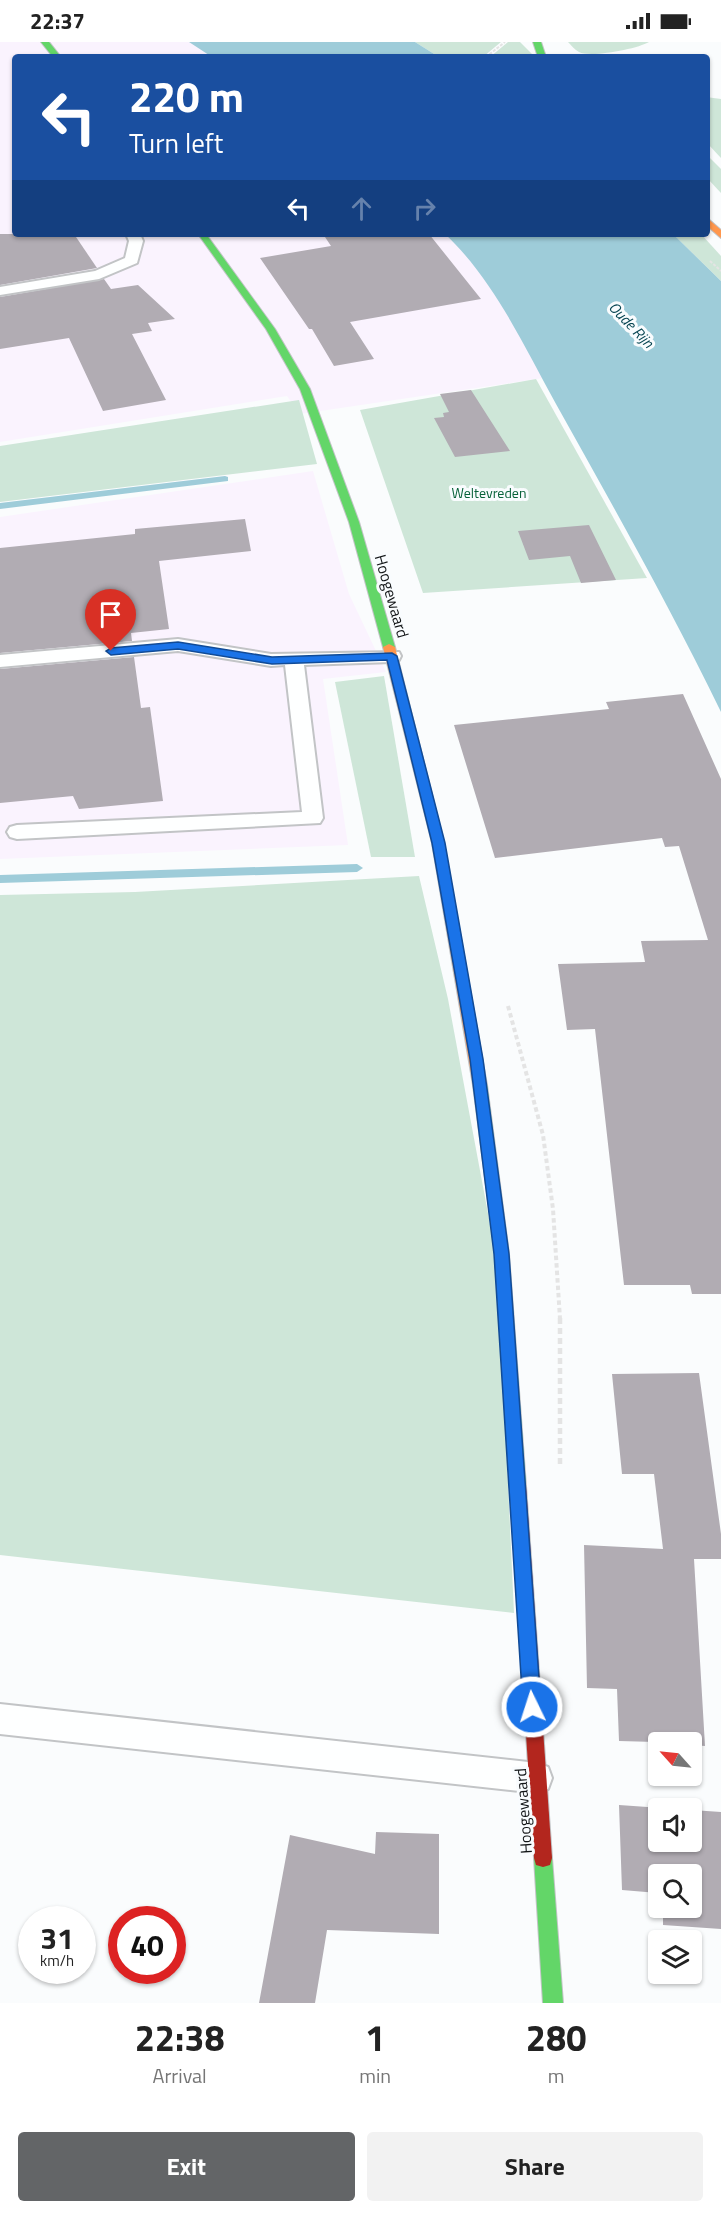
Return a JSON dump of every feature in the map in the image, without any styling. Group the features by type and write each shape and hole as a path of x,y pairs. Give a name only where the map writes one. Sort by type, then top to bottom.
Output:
{"street":[{"path":"45,42 55,54"},
{"path":"710,223 721,235"},
{"name":"Hoogewaard","path":"204,237 243,289 296,370 305,389 354,522 392,656 438,843 480,1082 502,1254 553,2003"}],"lane":[{"path":"0,291 99,275 132,260 136,241 134,237"},
{"path":"0,661 178,645 272,660 392,656"},
{"path":"17,832 312,818 294,659"},
{"path":"0,1719 537,1778"}],"path":[{"path":"490,54 505,42"}],"shaded area":[{"path":"0,42 216,42 238,54 12,54 12,237 461,237 557,376 300,414 287,396 0,442"},
{"path":"313,471 349,594 386,672 323,679 348,845 0,859 0,517"}],"green space":[{"path":"415,42 501,42 487,54 434,54"},
{"path":"508,42 520,42 532,54 494,54"},
{"path":"568,42 649,42 625,50 585,54 579,52"},
{"path":"710,98 721,99 721,158 710,146"},
{"path":"710,158 721,169 721,193 710,181"},
{"path":"676,237 704,237 721,256 721,281"},
{"name":"Weltevreden","path":"536,379 647,578 423,593 360,410"},
{"path":"299,400 317,464 0,502 0,446"},
{"path":"384,676 415,857 371,857 335,682"},
{"path":"419,876 448,999 498,1267 514,1613 0,1555 0,895 135,892"}],"water":[{"path":"189,42 415,42 434,54 207,54"},
{"name":"Oude Rijn","path":"448,237 676,237 721,281 721,712 641,557 520,337 479,272"}],"building":[{"path":"0,234 12,234 12,237 76,237 97,268 0,285"},
{"path":"325,237 431,237 481,299 350,322 374,359 334,366 312,329 309,329 260,258 331,246"},
{"path":"104,279 111,289 138,285 175,319 148,323 152,331 132,334 166,400 103,411 69,338 0,349 0,297"},
{"path":"471,390 510,451 455,457 434,418 444,417 443,413 449,412 440,394"},
{"path":"245,519 251,551 159,561 169,629 131,633 132,641 0,653 0,548 135,534 135,529"},
{"path":"589,525 616,580 581,583 570,556 529,560 518,531"},
{"path":"134,657 141,708 150,707 163,801 79,809 73,796 0,803 0,669"},
{"path":"683,694 721,779 721,1294 692,1294 690,1285 624,1285 595,1029 567,1030 558,964 645,962 641,941 708,940 679,846 665,847 662,838 495,858 454,725 609,709 606,702"},
{"path":"699,1373 721,1534 721,1559 694,1559 705,1746 702,1746 702,1732 648,1732 648,1742 619,1741 617,1689 587,1688 584,1545 663,1549 654,1474 622,1474 612,1374"},
{"path":"619,1805 648,1807 648,1852 702,1852 702,1811 721,1812 721,1929 663,1925 663,1918 702,1918 702,1864 648,1864 648,1892 622,1890"},
{"path":"376,1832 439,1834 439,1934 327,1930 315,2003 259,2003 290,1835 375,1854"}],"waterway":[{"path":"0,506 225,479"},
{"path":"0,879 357,868"}],"traffic: fast":[{"path":"45,42 55,54"},
{"path":"537,42 541,54"},
{"path":"204,237 270,329 305,389 354,522 389,647"},
{"path":"480,1085 502,1254 518,1486"},
{"path":"543,1858 553,2003"}],"traffic: slow":[{"path":"710,223 721,235"},
{"path":"389,647 438,843 480,1085"}],"traffic: jam":[{"path":"518,1486 543,1858"}],"route":[{"path":"111,651 178,645 272,660 392,656 438,843 477,1059 502,1254 532,1707"}]}
